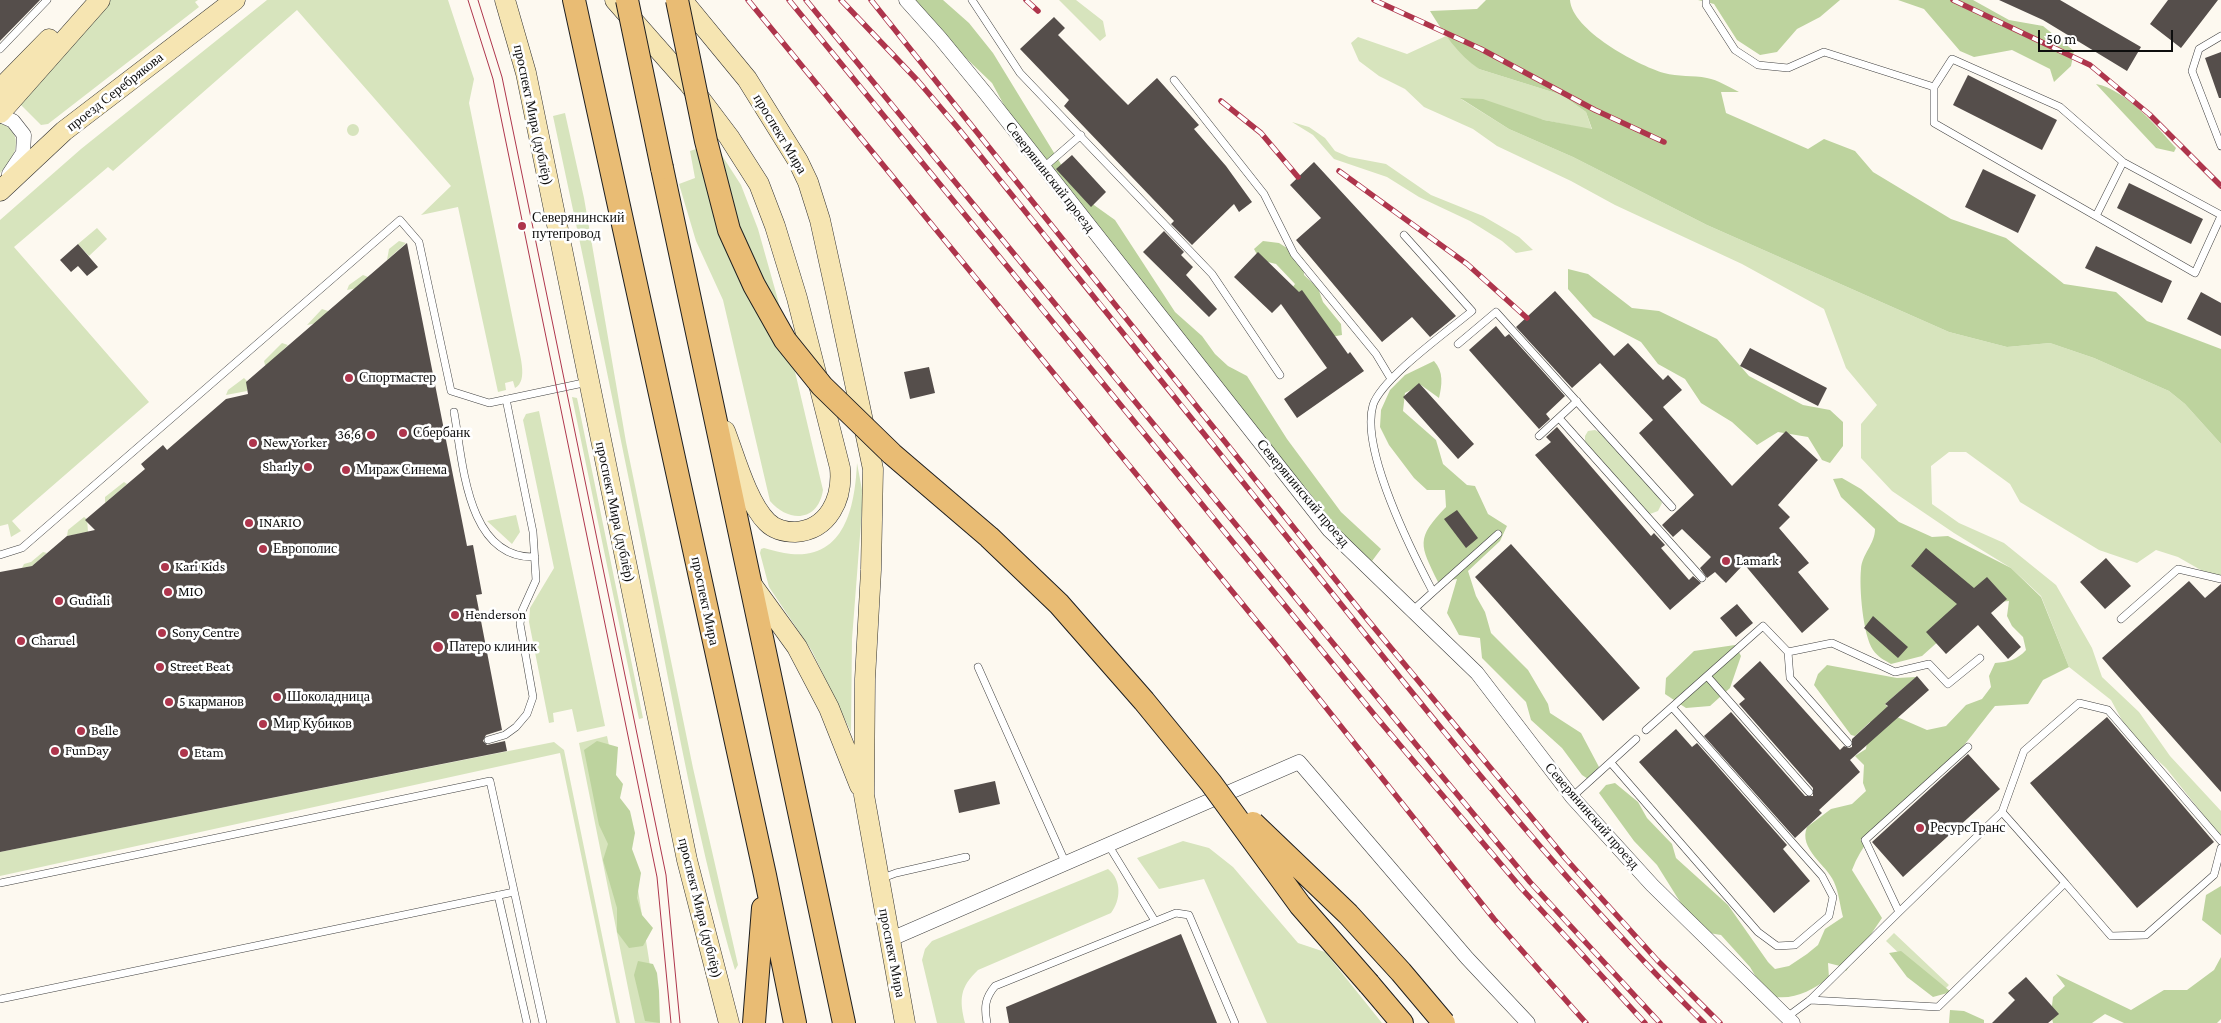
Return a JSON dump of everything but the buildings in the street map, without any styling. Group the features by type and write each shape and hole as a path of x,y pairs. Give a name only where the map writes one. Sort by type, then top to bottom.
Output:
{"main road":[{"path":"0,89 87,0"},
{"path":"0,114 100,0"},
{"name":"проезд Серебрякова","path":"0,191 64,132 234,0"},
{"name":"проспект Мира (дублёр)","path":"505,0 526,73 588,382 701,916 729,1023"},
{"name":"проспект Мира","path":"574,0 765,875 795,1023"},
{"path":"615,0 690,84 729,137 762,192 775,226 797,298 840,468 839,497 824,521 799,532 787,532 767,522 753,501 712,396"},
{"name":"проспект Мира","path":"627,0 844,1023"},
{"path":"677,0 706,141 729,230 754,285 785,340 822,386 892,454 989,537 1059,604 1144,701 1211,783 1300,905 1402,1023"},
{"name":"проспект Мира","path":"682,0 746,79 798,161 808,182 820,220 873,469 872,561 865,679 864,795 877,880 891,939 905,1023"},
{"name":"проспект Мира","path":"750,582 797,647 829,708 864,795"},
{"path":"1211,783 1348,914 1444,1023"},
{"path":"754,1023 765,875"},
{"path":"701,916 733,1023"}],"street":[{"name":"Северянинский проезд","path":"906,0 940,38 1329,530 1477,673 1572,797 1652,885 1790,1020"},
{"path":"0,114 20,128 24,135 24,144 23,153 17,164 0,184"},
{"path":"891,939 1299,762 1467,958 1528,1023"}],"lane":[{"path":"0,49 47,0"},
{"path":"972,0 1020,73 1212,274 1280,375"},
{"path":"1706,0 1706,5 1735,50 1758,65 1788,68 1824,52 1934,87"},
{"path":"2221,36 2199,50 2192,71 2221,146"},
{"path":"1952,59 2060,107 2123,162 2221,215 2195,273 1934,123 1934,87 1952,59"},
{"path":"1174,80 1264,194 1294,254 1376,354 1391,379"},
{"path":"1043,168 1081,135"},
{"path":"2096,216 2123,162"},
{"path":"0,555 22,548 400,220 419,242 450,391 489,403 588,382"},
{"path":"1404,236 1472,311 1391,379 1373,405 1371,438 1391,500 1410,549 1433,592"},
{"path":"1458,344 1496,312 1672,507"},
{"path":"488,740 506,735 516,727 527,714 533,697 520,624 522,611 536,580 533,532 506,399"},
{"path":"1539,436 1576,401"},
{"path":"454,412 470,499 479,522 492,538 510,553 523,558 535,557"},
{"path":"1559,418 1702,578"},
{"path":"1412,612 1498,534"},
{"path":"2121,619 2178,569 2221,579"},
{"path":"1646,730 1763,626 1788,652 1790,678 1848,743"},
{"path":"1788,652 1832,643 1895,672 1929,664 1948,684 1980,658"},
{"path":"978,667 1066,864"},
{"path":"1707,676 1809,792"},
{"path":"1790,1020 2002,812 2024,752 2078,703 2108,710 2221,841"},
{"path":"1611,763 1758,932 1777,946 1795,946 1829,916 1834,897 1822,876 1672,707"},
{"path":"1572,797 1636,739"},
{"path":"1899,912 1865,840 1968,747"},
{"path":"0,883 490,781 543,1023"},
{"path":"2002,812 2111,936 2146,935 2214,875 2221,848"},
{"path":"1109,846 1155,921"},
{"path":"877,880 896,873 966,857"},
{"path":"1810,1000 1938,1007 2065,883"},
{"path":"0,999 514,892"},
{"path":"498,895 527,1023"},
{"path":"988,1023 984,1010 987,996 995,986 1176,913 1189,915 1236,1023"}],"green space":[{"path":"101,0 198,0 195,2 199,7 48,124 41,125 20,104"},
{"path":"267,0 448,0 474,79 469,103 521,359 522,379 515,388 513,381 505,383 506,390 498,392 458,207 421,215 451,186 297,10 113,171 108,167 14,247 149,402 12,521 21,531 11,537 8,524 0,526 0,220 81,149"},
{"path":"913,0 943,0 969,23 993,53 1070,179 1094,205 1115,220 1175,312 1202,336 1215,354 1228,366 1247,376 1287,439 1341,512 1381,549 1372,561 1393,581 1388,581 1358,563 1305,487 1290,475 1010,116 992,83 942,35"},
{"path":"1059,0 1076,0 1103,21 1106,36 1100,41"},
{"path":"1486,0 1570,0 1574,11 1582,23 1608,45 1623,54 1664,73 1711,79 1739,92 1721,92 1726,113 1808,149 1824,139 1855,151 1873,172 1951,219 2006,238 2064,284 2116,292 2147,321 2221,349 2221,444 2185,404 2169,391 2094,358 2050,343 2007,347 1949,332 1707,225 1573,157 1509,129 1460,98 1483,99 1544,120 1592,129 1586,112 1562,95 1479,69 1458,50 1430,11 1477,9"},
{"path":"1698,0 1840,0 1820,17 1797,29 1777,52 1760,55 1737,40 1714,4"},
{"path":"1898,0 1973,0 2009,20 2043,26 2074,51 2071,66 2054,82 2050,69 2012,50 1974,57 1960,51 1924,9"},
{"path":"1446,36 1479,69 1562,95 1586,112 1592,130 1461,99 1509,129 1573,157 1707,225 1949,332 2007,347 2050,343 2094,358 2169,391 2185,404 2221,444 2221,579 2213,577 2178,557 2156,550 2137,563 2099,550 2020,502 2010,484 1966,452 1949,452 1931,466 1932,504 1959,523 2004,543 2056,585 2092,648 2102,677 2139,712 2170,756 2221,811 2221,837 2166,768 2130,735 2111,700 2069,667 2041,596 2011,568 1954,533 1892,491 1861,458 1861,424 1877,405 1846,368 1824,309 1742,264 1615,205 1571,181 1497,146 1473,129 1424,107 1405,89 1379,76 1359,61 1351,43 1358,37 1407,54"},
{"path":"2096,84 2118,93 2140,110 2176,148 2174,152 2156,148"},
{"path":"565,113 584,198 626,442 693,768 738,965 735,970 722,925 690,789 592,299 553,116"},
{"path":"1292,122 1309,127 1325,138 1335,151 1349,157 1386,164 1431,195 1483,216 1519,237 1533,250 1516,253 1502,241 1470,221 1419,197 1387,177 1334,159 1313,135"},
{"path":"0,123 8,127 13,133 16,139 16,146 6,167 0,173"},
{"path":"351,124 355,124 359,130 355,136 351,136 347,132 347,128"},
{"path":"714,143 741,185 758,229 778,300 823,490 820,501 815,508 802,516 786,513 770,501 723,300 696,241 679,184 695,178 690,151"},
{"path":"97,228 107,239 89,256 78,244"},
{"path":"399,241 406,243 387,260 389,249"},
{"path":"1263,241 1279,243 1303,258 1304,275 1318,288 1323,302 1341,324 1342,335 1331,337 1290,291 1295,284 1276,264 1260,260 1254,249"},
{"path":"1568,269 1588,274 1632,308 1659,311 1717,339 1749,376 1803,405 1830,410 1843,422 1843,446 1830,463 1822,460 1808,437 1778,432 1757,445 1732,422 1701,403 1685,379 1658,364 1641,342 1593,317 1568,289"},
{"path":"363,275 368,277 368,286 347,290 349,285"},
{"path":"322,309 328,311 328,321 307,325"},
{"path":"282,343 288,345 268,365 265,365 264,361"},
{"path":"1434,361 1441,374 1439,398 1421,385 1405,393 1403,411 1436,440 1443,464 1467,485 1475,486 1488,514 1507,526 1500,541 1468,571 1476,596 1485,612 1491,633 1528,670 1548,704 1550,713 1581,733 1599,767 1588,779 1582,775 1562,748 1531,720 1526,702 1482,658 1480,638 1459,635 1447,613 1457,579 1438,582 1427,559 1424,550 1425,535 1429,527 1446,507 1445,490 1427,490 1414,478 1389,445 1380,427 1381,410 1390,390 1405,375"},
{"path":"244,378 247,381 247,391 226,395 228,390"},
{"path":"572,397 577,398 643,718 639,719"},
{"path":"539,411 605,726 577,732 572,709 553,713 554,722 549,723 529,622 530,608 554,568 523,420 526,414"},
{"path":"1595,430 1603,434 1659,496 1662,503 1658,511 1650,514 1643,509 1585,443 1585,436 1588,431"},
{"path":"857,463 862,490 862,510 852,639 851,732 812,651 769,587 760,553 761,549 764,548 791,554 810,553 824,548 836,538 844,526 850,511 854,495"},
{"path":"1842,478 1861,489 1899,522 1932,537 1948,536 2011,568 2041,597 2069,667 2043,680 2028,704 1995,706 1951,760 1896,810 1871,837 1860,853 1852,870 1882,918 1846,971 1840,966 1828,963 1829,978 1822,983 1800,994 1775,997 1767,995 1750,967 1721,935 1709,933 1692,921 1657,865 1634,841 1599,793 1606,785 1615,783 1638,802 1647,818 1672,844 1676,858 1728,905 1768,962 1775,969 1789,966 1818,945 1825,929 1843,917 1834,882 1806,842 1807,827 1831,809 1852,804 1866,791 1863,783 1864,765 1855,756 1866,749 1870,722 1855,736 1851,735 1814,685 1818,674 1827,665 1897,678 1916,677 1885,704 1897,717 1927,730 1946,726 1966,705 1982,699 1991,687 1989,676 1995,663 2012,660 2026,650 2023,637 2012,626 2007,616 2009,601 1970,605 1951,630 1922,656 1891,664 1877,655 1867,634 1862,611 1861,588 1862,564 1873,539 1875,529 1841,497 1833,479"},
{"path":"124,482 127,484 105,503 105,497"},
{"path":"516,515 520,532 512,544 487,521"},
{"path":"84,517 87,519 88,532 67,536 68,530"},
{"path":"43,552 47,553 32,566 22,568 24,564 31,562"},
{"path":"1735,645 1741,656 1730,688 1710,706 1686,708 1665,694 1666,678 1694,651"},
{"path":"607,736 635,871 659,1023 635,1023 579,743"},
{"path":"597,741 618,747 616,775 623,784 620,798 630,811 635,833 632,849 641,873 637,898 642,915 653,928 643,946 629,948 617,932 617,908 603,860 608,844 599,825 584,750"},
{"path":"554,742 564,750 620,1023 616,1023 560,753 0,876 0,852"},
{"path":"1183,841 1209,848 1233,867 1298,943 1325,952 1382,1023 1267,1023 1204,879 1159,889 1137,858"},
{"path":"1108,869 1118,884 1117,902 1111,913 978,970 964,988 962,994 965,1023 937,1023 922,960 925,949 932,941"},
{"path":"2221,886 2221,935 2202,920 2206,895"},
{"path":"1894,933 1949,985 1941,993 1886,941"},
{"path":"1901,951 1951,992 1933,997 1907,977 1889,953"},
{"path":"2221,957 2221,1019 2217,1023 2124,1023 2105,1014 2092,1023 2053,1023 2051,1014 2053,997 2065,986 2056,974 2131,1010 2164,990 2187,990 2214,970"},
{"path":"638,961 653,964 657,973 660,1023 645,1021 634,975"},
{"path":"1950,1010 1964,1011 1984,1020 1984,1023 1949,1023"}],"tram line":[{"path":"468,0 493,79 657,877 671,1023"},
{"path":"478,0 502,77 666,875 680,1023"}],"railway":[{"path":"748,0 1281,651 1494,919 1586,1023"},
{"path":"789,0 1377,718 1522,889 1645,1023"},
{"path":"806,0 1530,882 1660,1023"},
{"path":"841,0 918,81 958,128 1380,653 1514,816 1607,921 1704,1023"},
{"path":"871,0 1367,619 1566,859 1657,960 1720,1023"},
{"path":"1026,0 1038,11"},
{"path":"1374,0 1481,49 1595,110 1664,142"},
{"path":"1953,0 2090,65 2149,114 2221,186"},
{"path":"1221,101 1261,133 1298,177"},
{"path":"1339,171 1467,264 1527,318"}],"place":[{"name":"Северянинский путепровод","path":"522,226"},
{"name":"Спортмастер","path":"349,378"},
{"name":"Сбербанк","path":"403,433"},
{"name":"36,6","path":"371,435"},
{"name":"New Yorker","path":"253,443"},
{"name":"Sharly","path":"308,467"},
{"name":"Мираж Синема","path":"346,470"},
{"name":"INARIO","path":"249,523"},
{"name":"Европолис","path":"263,549"},
{"name":"Lamark","path":"1726,561"},
{"name":"Kari Kids","path":"165,567"},
{"name":"MIO","path":"168,592"},
{"name":"Gudiali","path":"59,601"},
{"name":"Henderson","path":"455,615"},
{"name":"Sony Centre","path":"162,633"},
{"name":"Charuel","path":"21,641"},
{"name":"Патеро клиник","path":"438,647"},
{"name":"Street Beat","path":"160,667"},
{"name":"Шоколадница","path":"277,697"},
{"name":"5 карманов","path":"169,702"},
{"name":"Мир Кубиков","path":"263,724"},
{"name":"Belle","path":"81,731"},
{"name":"FunDay","path":"55,751"},
{"name":"Etam","path":"184,753"},
{"name":"РесурсТранс","path":"1920,828"}]}
